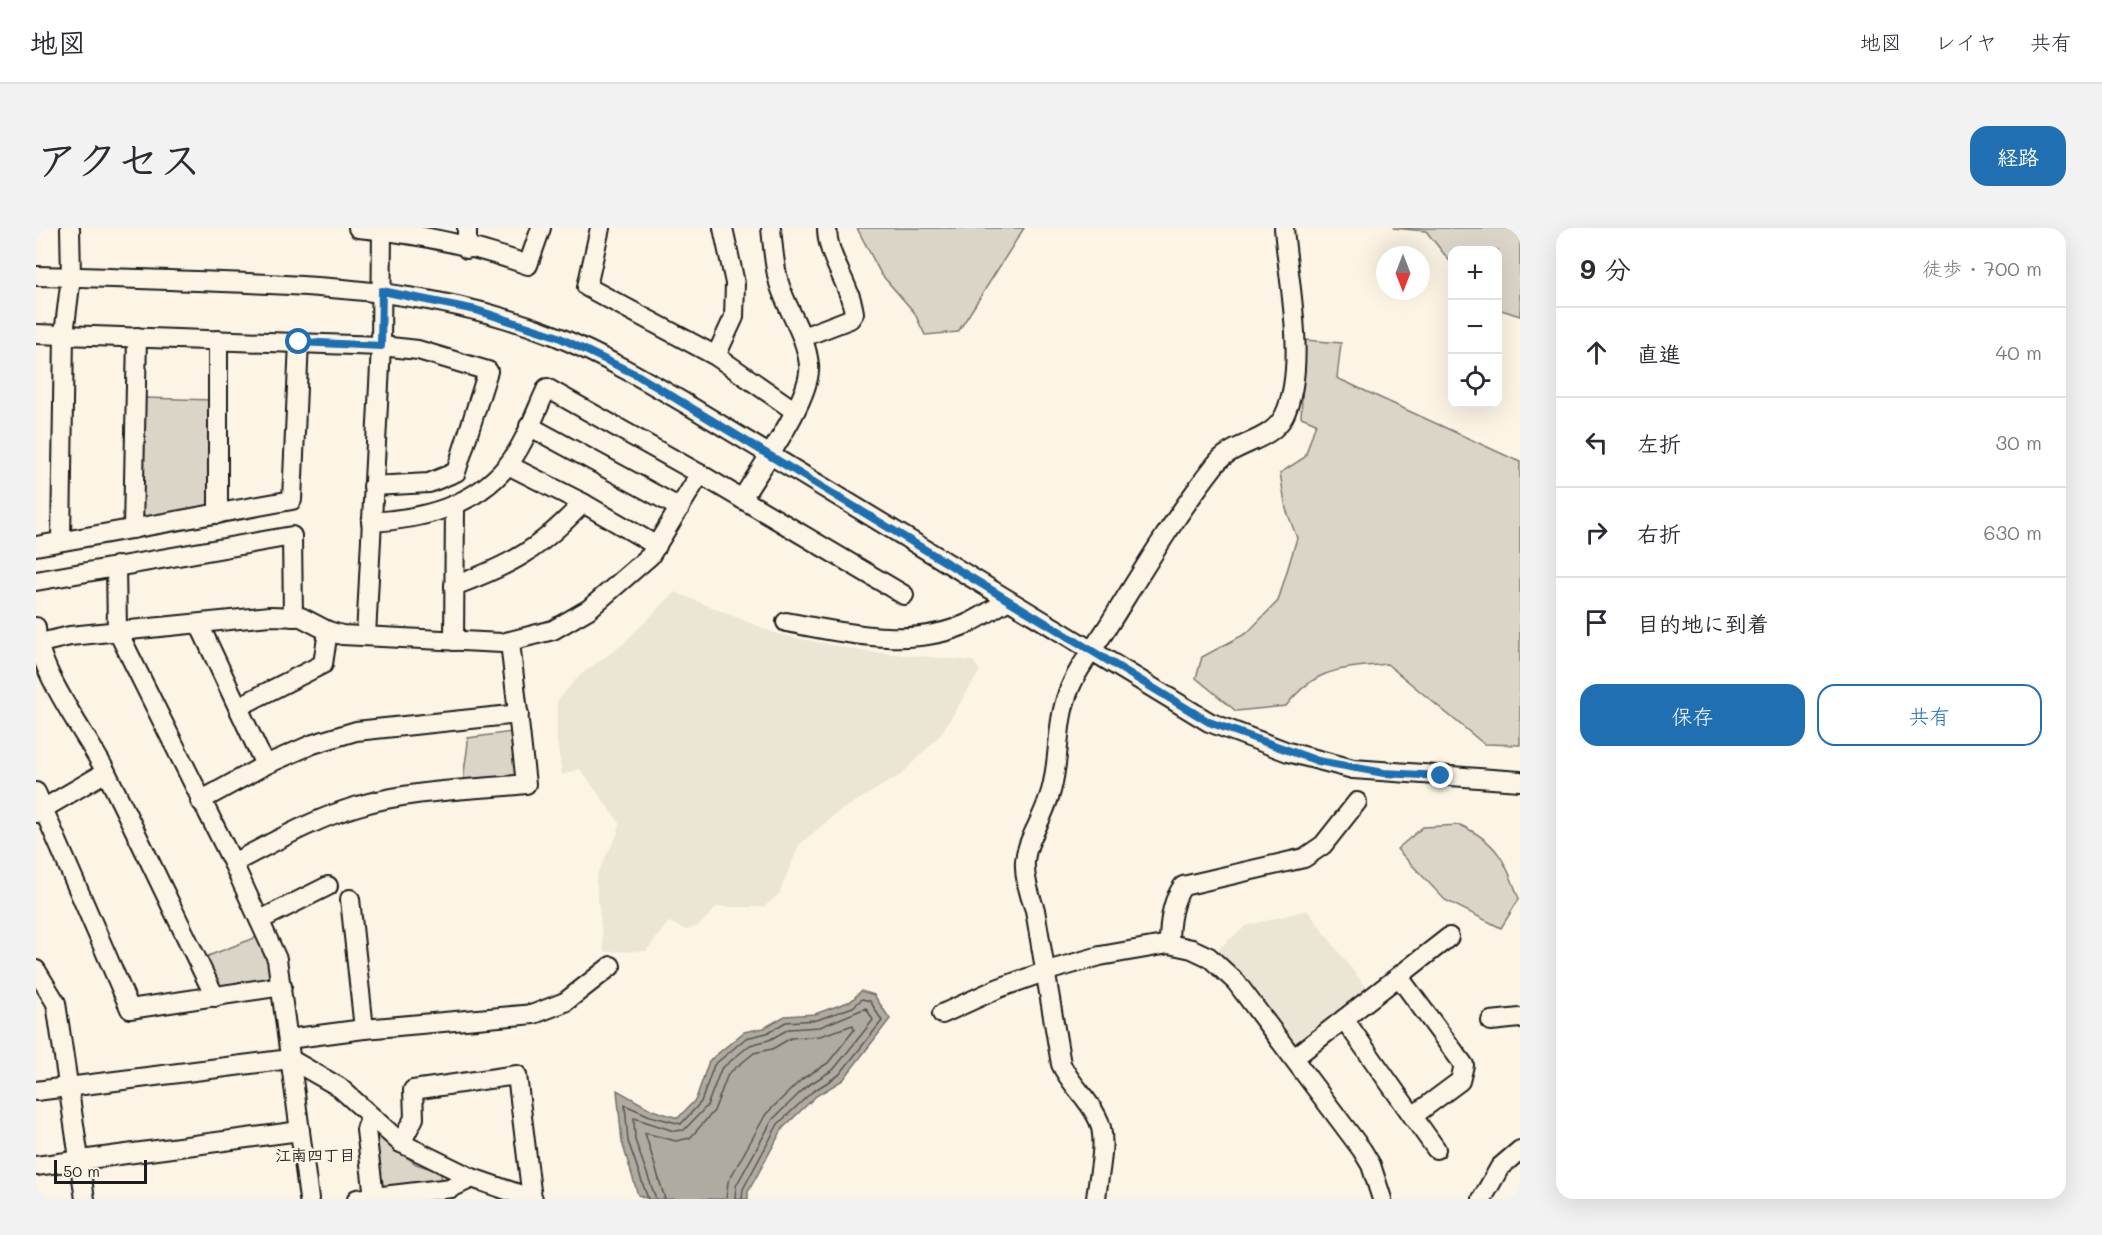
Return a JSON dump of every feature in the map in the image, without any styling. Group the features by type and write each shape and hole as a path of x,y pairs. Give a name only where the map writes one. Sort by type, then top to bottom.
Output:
{"street":[{"path":"61,542 64,334 71,277 70,228"},
{"path":"358,228 382,229 528,265 541,228"},
{"path":"467,228 467,249"},
{"path":"600,228 587,287 716,356 795,411"},
{"path":"716,356 734,317 735,283 723,228"},
{"path":"742,500 795,411 806,389 810,367 803,337 778,283 771,228"},
{"path":"803,337 849,319 854,313 851,298 827,242 827,228"},
{"path":"1096,1199 1102,1139 1099,1120 1069,1081 1061,1064 1047,971 1035,910 1026,886 1026,847 1048,799 1056,770 1061,712 1069,690 1161,540 1216,462 1278,426 1284,415 1293,380 1294,359 1293,295 1284,228"},
{"path":"366,636 381,346 382,229"},
{"path":"36,276 296,284 382,291 476,310 556,336 637,375 1209,722 1318,761 1384,773 1520,781"},
{"path":"36,334 381,346 418,350 488,371 456,472 429,483 374,486"},
{"path":"133,529 137,337"},
{"path":"218,340 218,514"},
{"path":"36,546 292,500 299,342"},
{"path":"371,522 426,515 455,506 483,488 508,465 547,388 700,474 904,595"},
{"path":"529,426 680,508"},
{"path":"508,465 583,503 657,546"},
{"path":"36,644 70,636 117,630 270,616 301,617 328,631 366,636 510,642 553,630 574,620 650,556 700,474"},
{"path":"454,586 526,555 552,536 583,503"},
{"path":"454,641 455,506"},
{"path":"36,581 292,536 293,617"},
{"path":"116,566 117,630 277,959 309,1199"},
{"path":"786,622 863,637 919,636 970,623 1007,601"},
{"path":"199,624 265,765"},
{"path":"36,627 36,644 106,772 215,997"},
{"path":"238,708 323,664 328,631"},
{"path":"232,863 314,820 360,805 397,798 526,784 510,642"},
{"path":"200,801 265,765 313,744 356,731 519,714"},
{"path":"106,772 39,804 130,1009 282,986"},
{"path":"1169,944 1169,925 1183,885 1304,858 1323,844 1357,802"},
{"path":"260,921 328,886"},
{"path":"350,898 364,1029"},
{"path":"1294,1058 1449,937"},
{"path":"942,1014 999,988 1100,956 1169,944 1209,957 1224,968 1362,1150 1371,1165 1382,1199"},
{"path":"288,1039 364,1029 534,1014 564,1002 611,966"},
{"path":"36,970 56,1003 85,1199"},
{"path":"1399,977 1464,1065 1460,1081 1413,1116"},
{"path":"1491,1021 1520,1018"},
{"path":"1344,1019 1436,1149"},
{"path":"36,1091 290,1059 339,1087 401,1143 472,1178 532,1199 517,1075 413,1090 414,1118 401,1143"},
{"path":"370,1117 366,1130 365,1198 451,1188 472,1178"},
{"path":"36,1166 300,1131"},
{"path":"1482,1199 1500,1167 1520,1150"}],"shaded area":[{"path":"857,228 1024,228 958,332 925,335 914,312 881,274"},
{"path":"1393,228 1520,228 1520,316 1502,310 1502,246 1448,246 1448,259 1426,231"},
{"path":"1305,340 1341,343 1337,378 1520,462 1520,745 1484,744 1387,664 1343,669 1320,676 1297,693 1286,706 1236,711 1196,678 1202,657 1247,633 1278,601 1297,538 1286,509 1280,473 1305,457 1316,423 1301,417"},
{"path":"144,398 213,400 213,508 139,522"},
{"path":"675,592 777,634 861,651 973,661 980,671 941,734 902,774 838,812 799,845 779,894 764,907 717,907 698,926 686,930 669,922 646,951 604,952 596,880 618,833 619,822 580,769 562,775 557,741 557,701 580,675 623,644"},
{"path":"512,732 520,780 464,783 468,738"},
{"path":"1460,825 1492,846 1504,863 1514,886 1519,899 1501,928 1445,900 1397,849 1423,827"},
{"path":"1307,910 1368,990 1291,1049 1212,954 1246,926"},
{"path":"257,937 272,965 271,982 216,987 203,958"},
{"path":"377,1135 416,1164 441,1172 442,1185 378,1192 370,1140"}],"water":[{"path":"861,991 874,995 890,1019 843,1080 816,1096 783,1128 748,1192 748,1199 648,1199 638,1195 622,1142 617,1090 652,1110 678,1118 696,1099 709,1061 744,1032 764,1028 785,1016 815,1014 851,1001"}],"district":[{"name":"江南四丁目","path":"315,1154"}],"route":[{"path":"299,342 381,346 382,291 476,310 556,336 637,375 1209,722 1318,761 1384,773 1441,776"}]}
